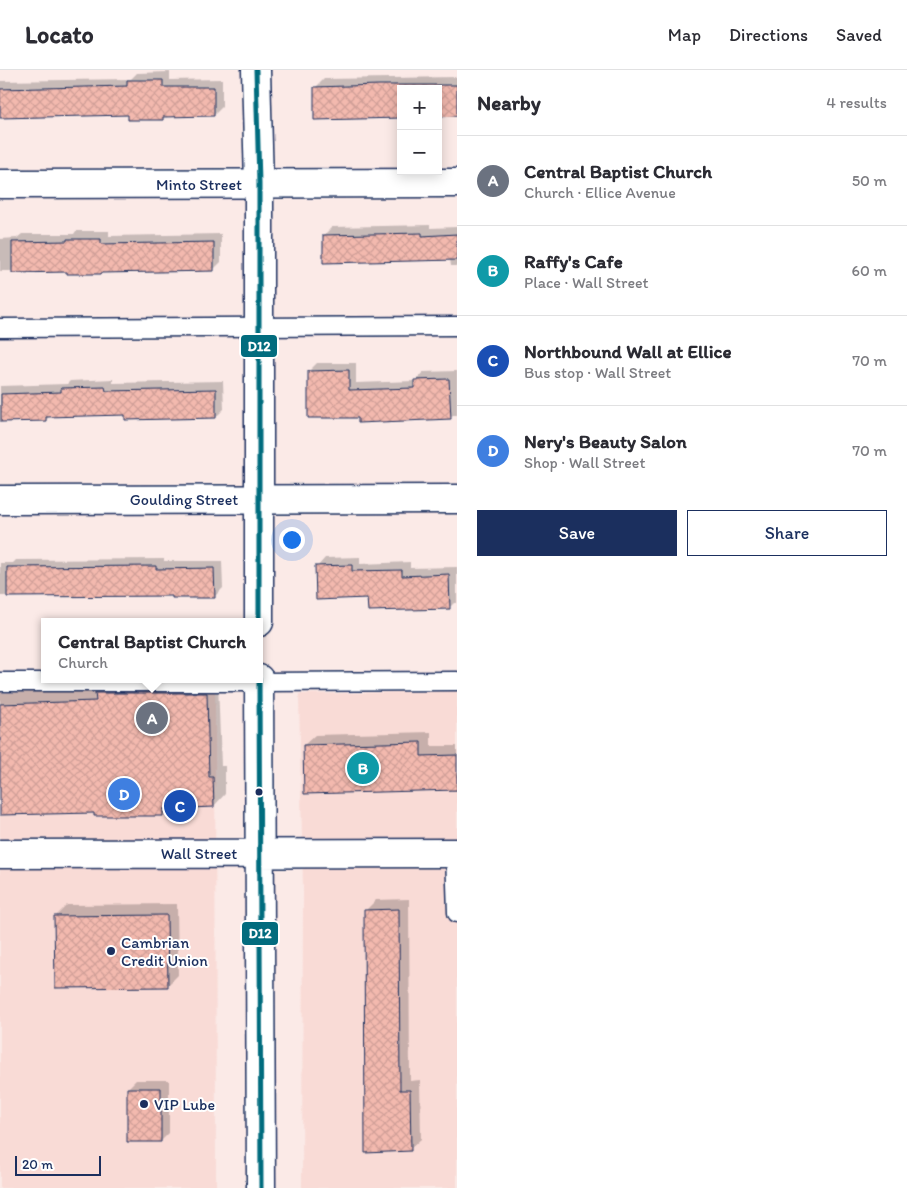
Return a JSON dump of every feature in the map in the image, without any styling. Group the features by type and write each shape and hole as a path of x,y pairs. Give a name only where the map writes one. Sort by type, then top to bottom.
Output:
{"main road":[{"path":"256,70 259,184 259,618"},
{"name":"Minto Street","path":"0,184 457,183"},
{"name":"Goulding Street","path":"0,500 457,499"},
{"path":"259,683 261,1188"},
{"name":"Wall Street","path":"0,854 456,854"}],"lane":[{"path":"0,328 457,326"},
{"path":"263,681 457,681"},
{"path":"0,682 41,682"},
{"path":"456,854 457,913"}],"shaded area":[{"path":"0,686 215,686 216,1188 0,1188"},
{"path":"457,691 457,1188 302,1188 303,890 299,694"}],"building":[{"path":"127,80 163,80 163,87 214,87 214,116 163,117 163,120 128,120 128,115 0,118 0,89 127,86"},
{"path":"397,85 397,118 314,120 314,87"},
{"path":"442,85 457,85 457,116 442,117"},
{"path":"422,233 422,236 457,234 457,260 323,263 323,235"},
{"path":"67,239 101,239 101,244 214,242 214,271 101,274 67,274 67,272 12,273 12,242 67,241"},
{"path":"349,370 349,390 414,388 414,380 449,379 451,419 358,423 358,418 308,418 308,371"},
{"path":"105,387 106,391 216,389 216,418 125,420 125,415 46,417 46,421 1,422 1,394 61,392 61,388"},
{"path":"352,565 352,571 402,570 402,576 449,574 450,609 368,611 367,598 316,600 315,566"},
{"path":"156,566 156,569 214,568 215,598 172,598 172,596 7,597 7,567"},
{"path":"95,693 207,693 209,777 213,777 214,807 163,809 163,816 94,816 94,813 0,815 0,704 96,701"},
{"path":"421,742 421,756 457,755 457,790 304,794 303,745"},
{"path":"399,909 400,1090 410,1090 411,1151 365,1153 364,910"},
{"name":"Cambrian Credit Union","path":"167,915 168,987 55,988 54,916"},
{"name":"VIP Lube","path":"127,1088 161,1088 161,1142 127,1142"}],"transit line":[{"name":"D12","path":"256,70 259,184 259,618"},
{"name":"D12","path":"259,683 261,1188"}],"place":[{"name":"Central Baptist Church","path":"152,718"},
{"name":"Raffy's Cafe","path":"363,768"},
{"name":"Nery's Beauty Salon","path":"124,794"},
{"name":"Northbound Wall at Ellice","path":"180,806"},
{"name":"Cambrian Credit Union","path":"111,951"},
{"name":"VIP Lube","path":"144,1104"}]}
